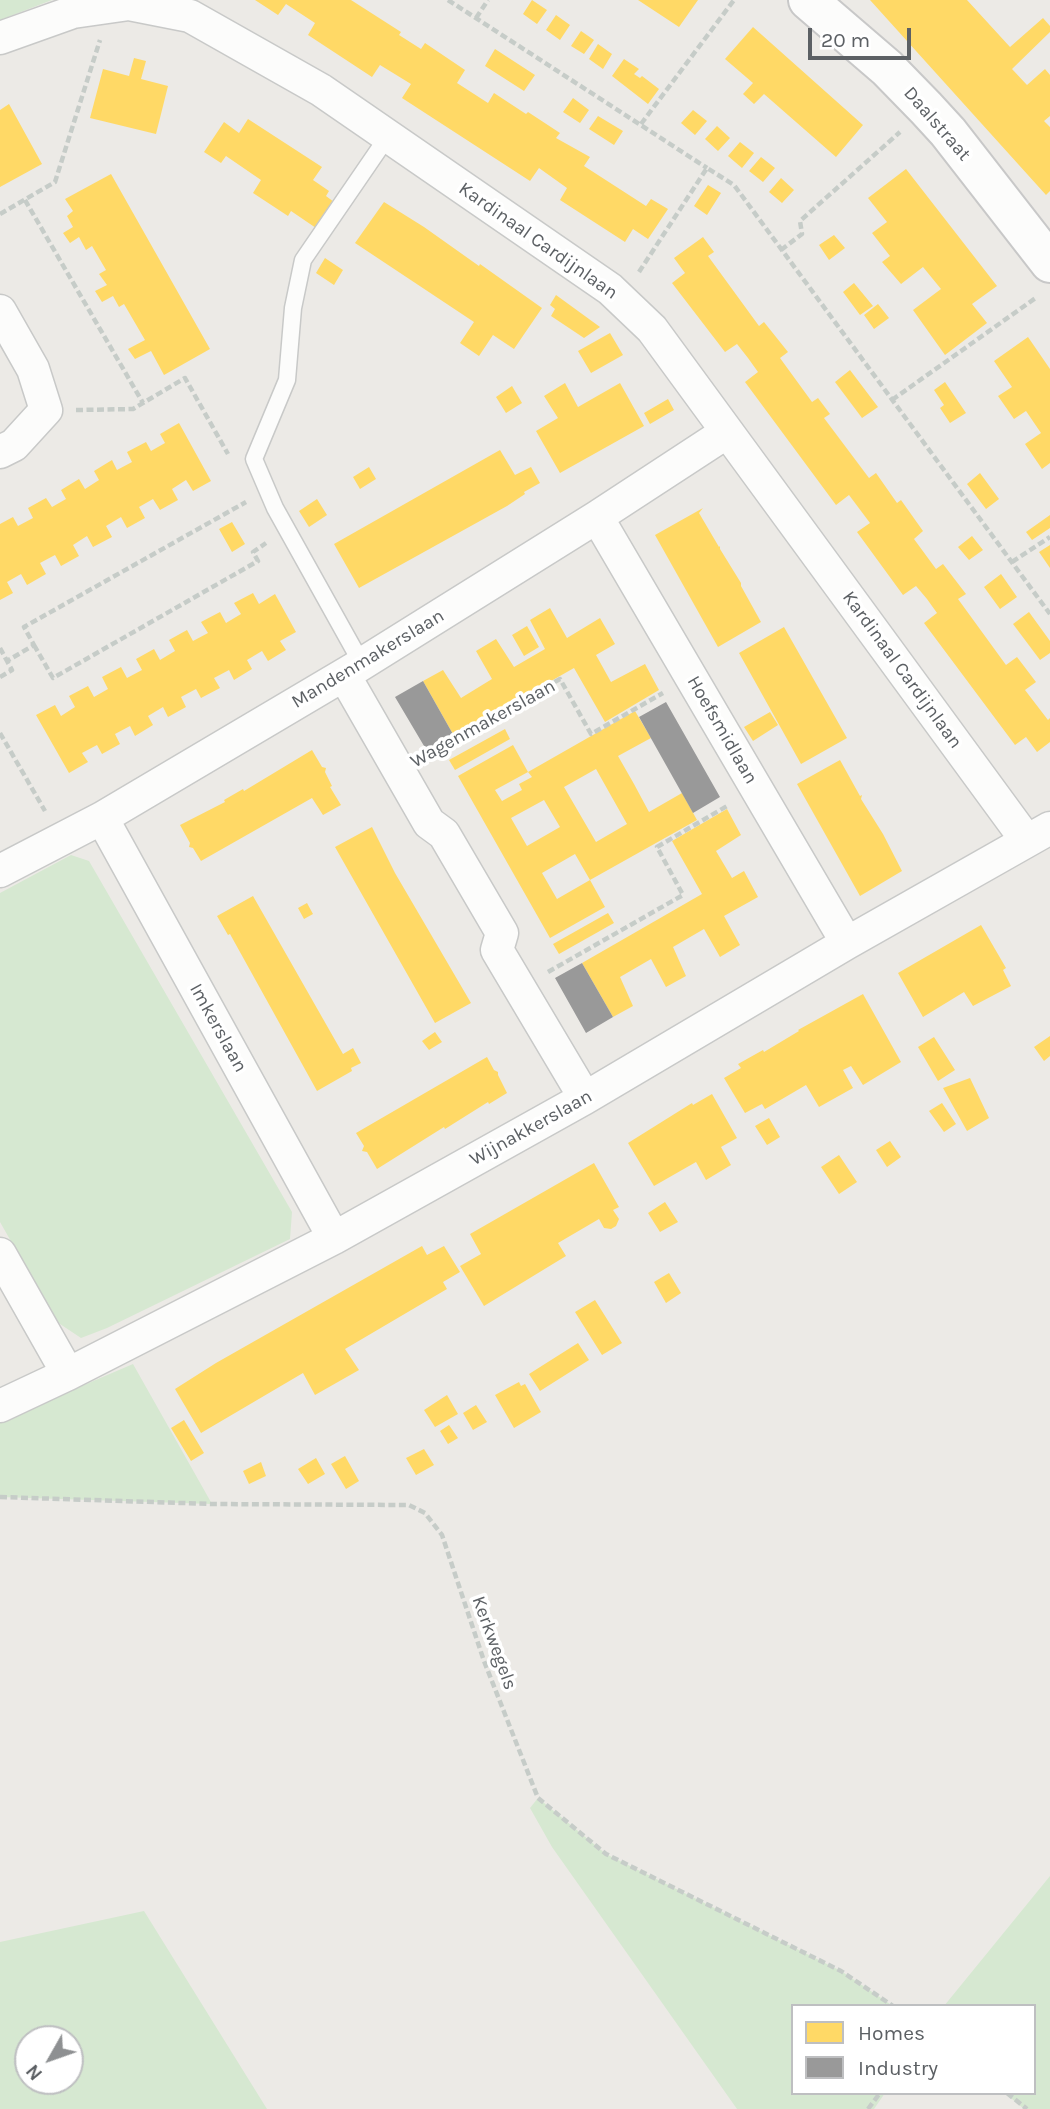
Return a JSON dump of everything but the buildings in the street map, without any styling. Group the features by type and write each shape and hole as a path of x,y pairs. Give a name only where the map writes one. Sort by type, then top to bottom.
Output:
{"street":[{"name":"Daalstraat","path":"808,0 887,68 948,132 1044,279"},
{"name":"Kardinaal Cardijnlaan","path":"0,38 73,12 110,7 129,5 190,16 321,90 610,289 652,329 727,432 1039,834"},
{"path":"0,311 33,369 46,410 14,445 0,453"},
{"name":"Mandenmakerslaan","path":"0,871 102,818 353,669 597,517 727,432"},
{"name":"Hoefsmidlaan","path":"597,517 847,943"},
{"name":"Wagenmakerslaan","path":"353,669 399,771 429,823 444,834 502,933 497,950 585,1098"},
{"name":"Imkerslaan","path":"102,818 334,1238"},
{"name":"Wijnakkerslaan","path":"0,1406 334,1238 585,1098 847,943 1039,834"},
{"path":"0,1254 68,1374"}],"lane":[{"path":"353,669 254,459 287,380 293,308 303,260 388,136"}],"path":[{"path":"448,0 734,185 1050,614"},
{"path":"476,18 488,0"},
{"path":"640,124 734,0"},
{"path":"0,214 55,182 110,7"},
{"path":"781,250 802,234 800,221 926,108"},
{"path":"621,299 707,168"},
{"path":"24,200 143,403"},
{"path":"892,400 1044,279"},
{"path":"46,410 133,409 185,378 232,462"},
{"path":"253,498 24,627 53,678 258,561 253,552 275,537"},
{"path":"1012,562 1050,537"},
{"path":"7,661 34,645"},
{"path":"0,648 12,670 0,677"},
{"name":"Wagenmakerslaan","path":"399,771 560,679 591,734 691,676"},
{"path":"0,733 61,840"},
{"path":"520,988 683,895 657,847 757,789"},
{"name":"Kerkwegels","path":"0,1497 212,1504 409,1506 425,1513 442,1535 484,1661 538,1798 606,1854 841,1971 890,2004"},
{"path":"1010,2095 1027,2109"}],"green space":[{"path":"0,0 52,0 0,20"},
{"path":"71,855 89,861 292,1212 290,1239 81,1338 57,1322 0,1222 0,893"},
{"path":"133,1364 212,1504 0,1497 0,1421"},
{"path":"538,1798 606,1854 841,1971 890,2004 791,2004 791,2095 884,2095 874,2109 737,2109 552,1847 530,1808"},
{"path":"1050,1876 1050,2109 1024,2109 1007,2095 1036,2095 1036,2004 946,2004"},
{"path":"144,1911 267,2109 0,2109 0,1942"}]}
